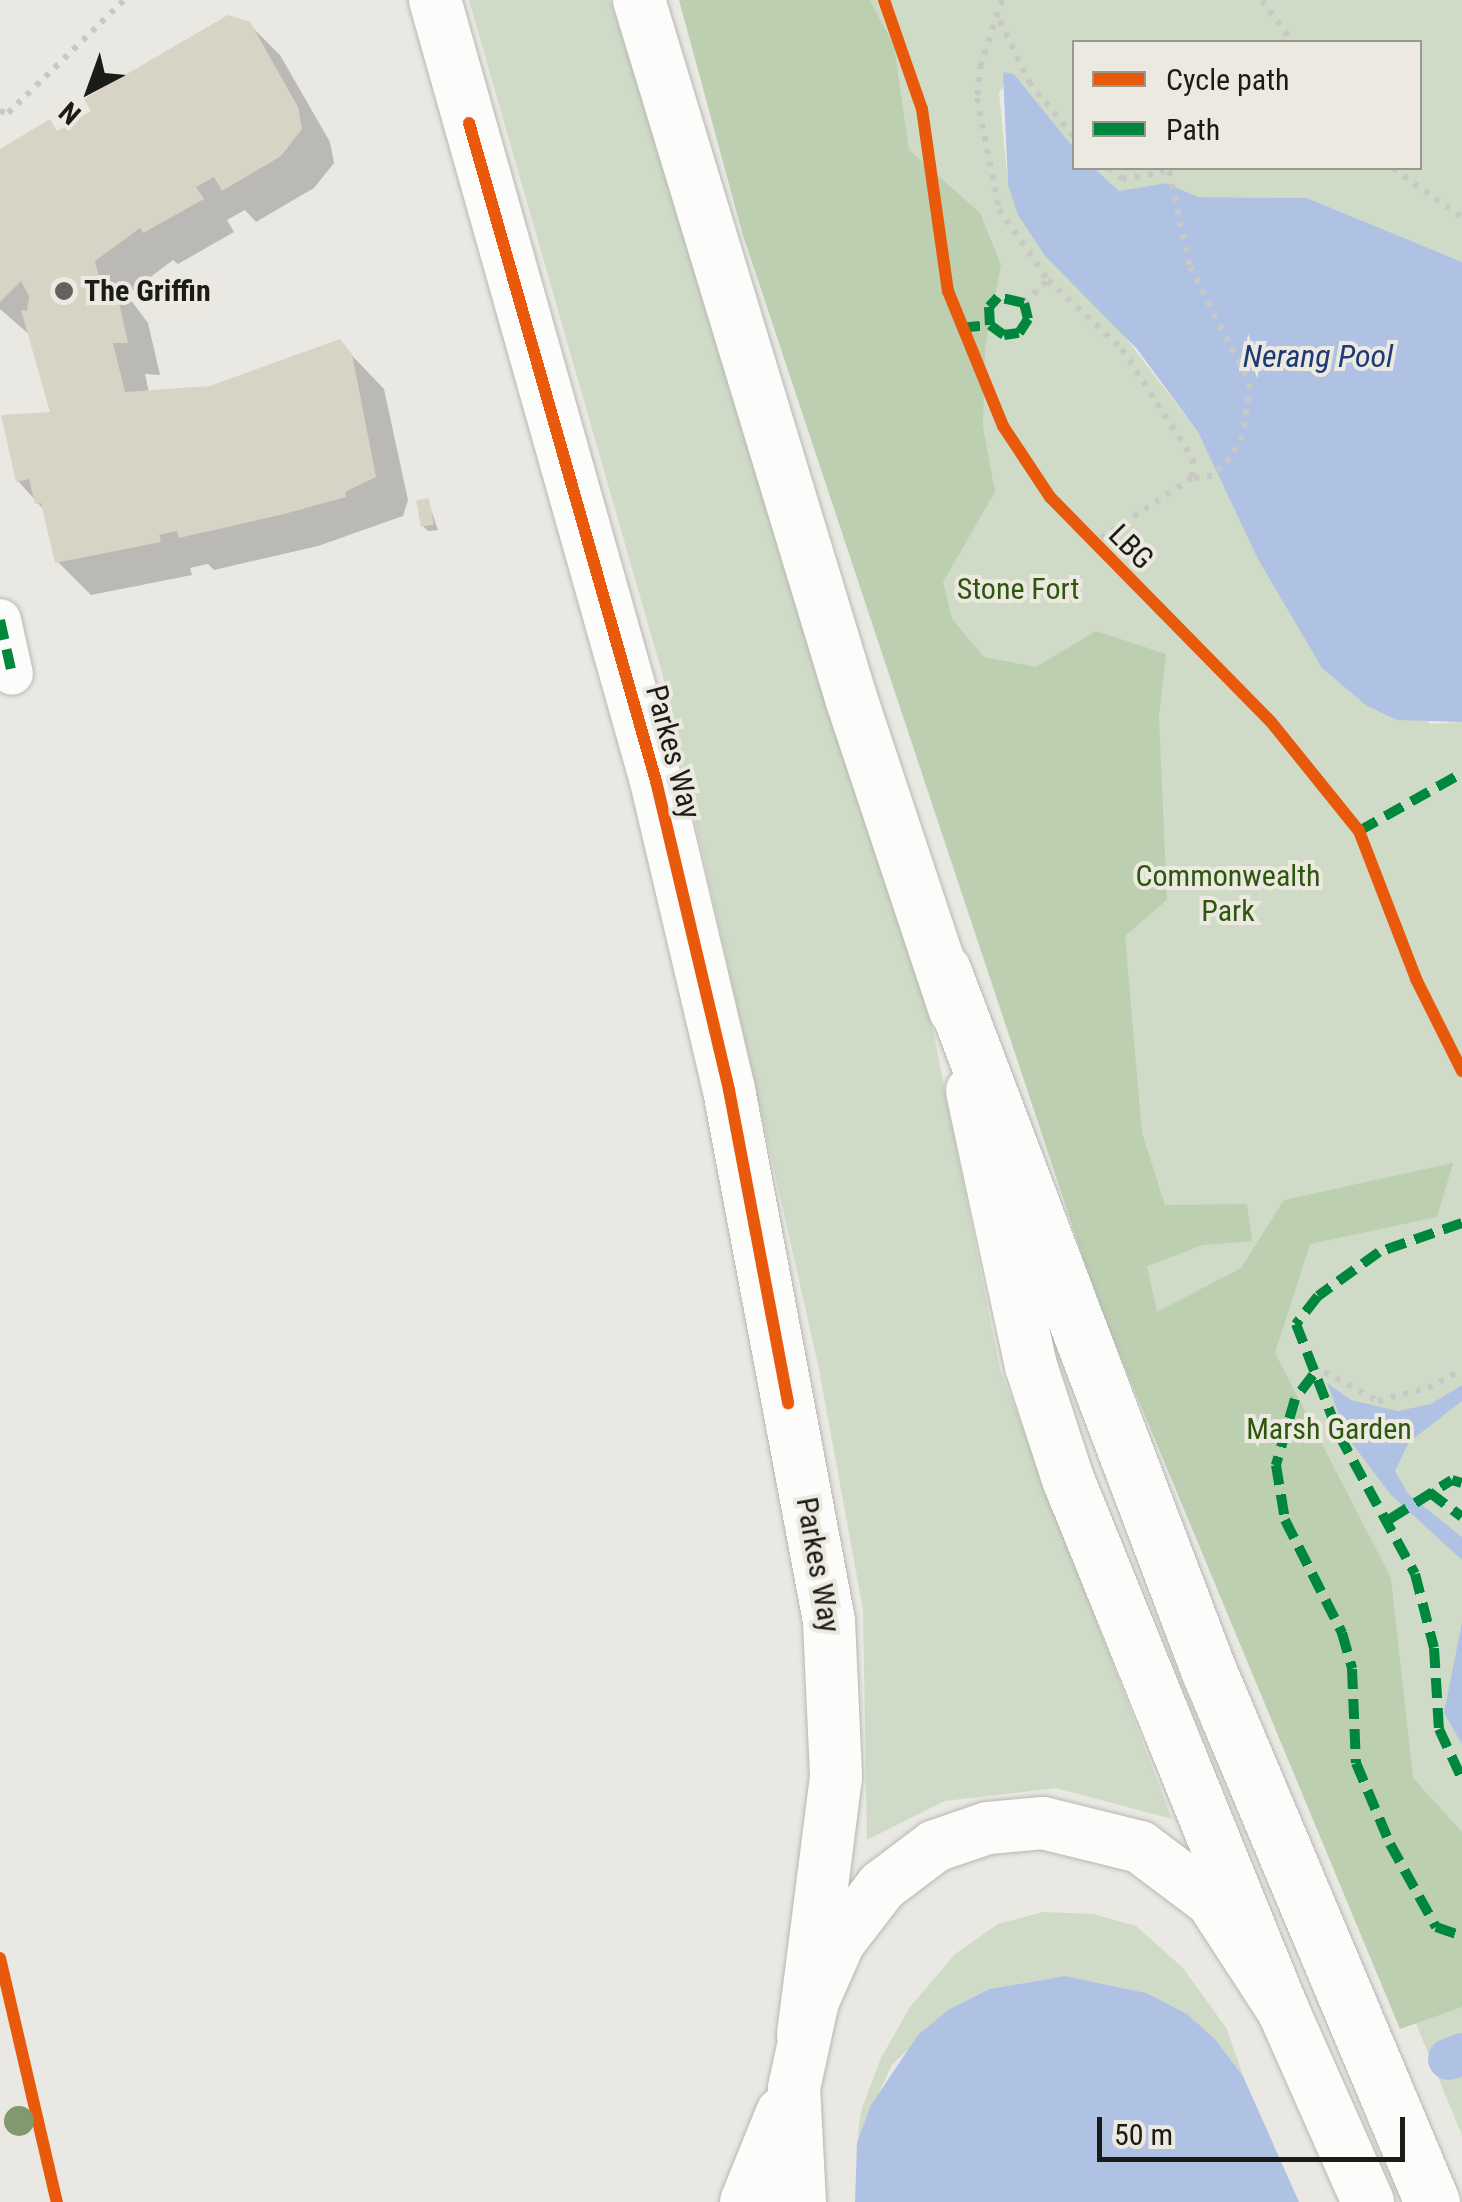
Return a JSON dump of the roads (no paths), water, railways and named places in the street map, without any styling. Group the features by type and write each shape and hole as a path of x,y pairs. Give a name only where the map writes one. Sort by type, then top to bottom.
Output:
{"highway":[{"path":"943,970 1208,1670 1432,2202"}],"main road":[{"name":"Parkes Way","path":"435,0 656,781 729,1090 830,1621 836,1778 802,2040"},
{"path":"639,0 847,683 943,970 1044,1406 1099,1562 1283,2010 1368,2202"},
{"path":"746,2202 776,2135 802,2040 839,1942 882,1886 936,1846 1016,1824 1076,1826 1167,1862 1239,1933 1283,2010"},
{"path":"800,2202 792,2125 802,2040"}],"street":[{"path":"0,620 12,674"}],"water":[{"name":"Nerang Pool","path":"1003,72 1014,74 1072,146 1072,170 1096,170 1119,191 1166,183 1198,197 1307,198 1462,262 1462,722 1397,720 1367,706 1322,668 1258,559 1198,432 1137,349 1045,256 1018,215 1008,185"},
{"path":"1327,1383 1351,1400 1398,1411 1431,1404 1462,1385 1462,1401 1409,1442 1395,1471 1408,1494 1462,1537 1462,1560 1391,1495 1348,1438"},
{"path":"1462,1622 1462,1744 1444,1713"},
{"path":"1065,1976 1146,1993 1187,2014 1215,2039 1243,2076 1299,2202 855,2202 857,2143 871,2105 918,2035 948,2010 989,1989"}],"waterway":[{"path":"1449,2059 1462,2054"}],"place":[{"name":"The Griffin","path":"64,291"}],"park label":[{"name":"Stone Fort","path":"1018,589"},
{"name":"Commonwealth Park","path":"1228,893"},
{"name":"Marsh Garden","path":"1329,1429"}]}
